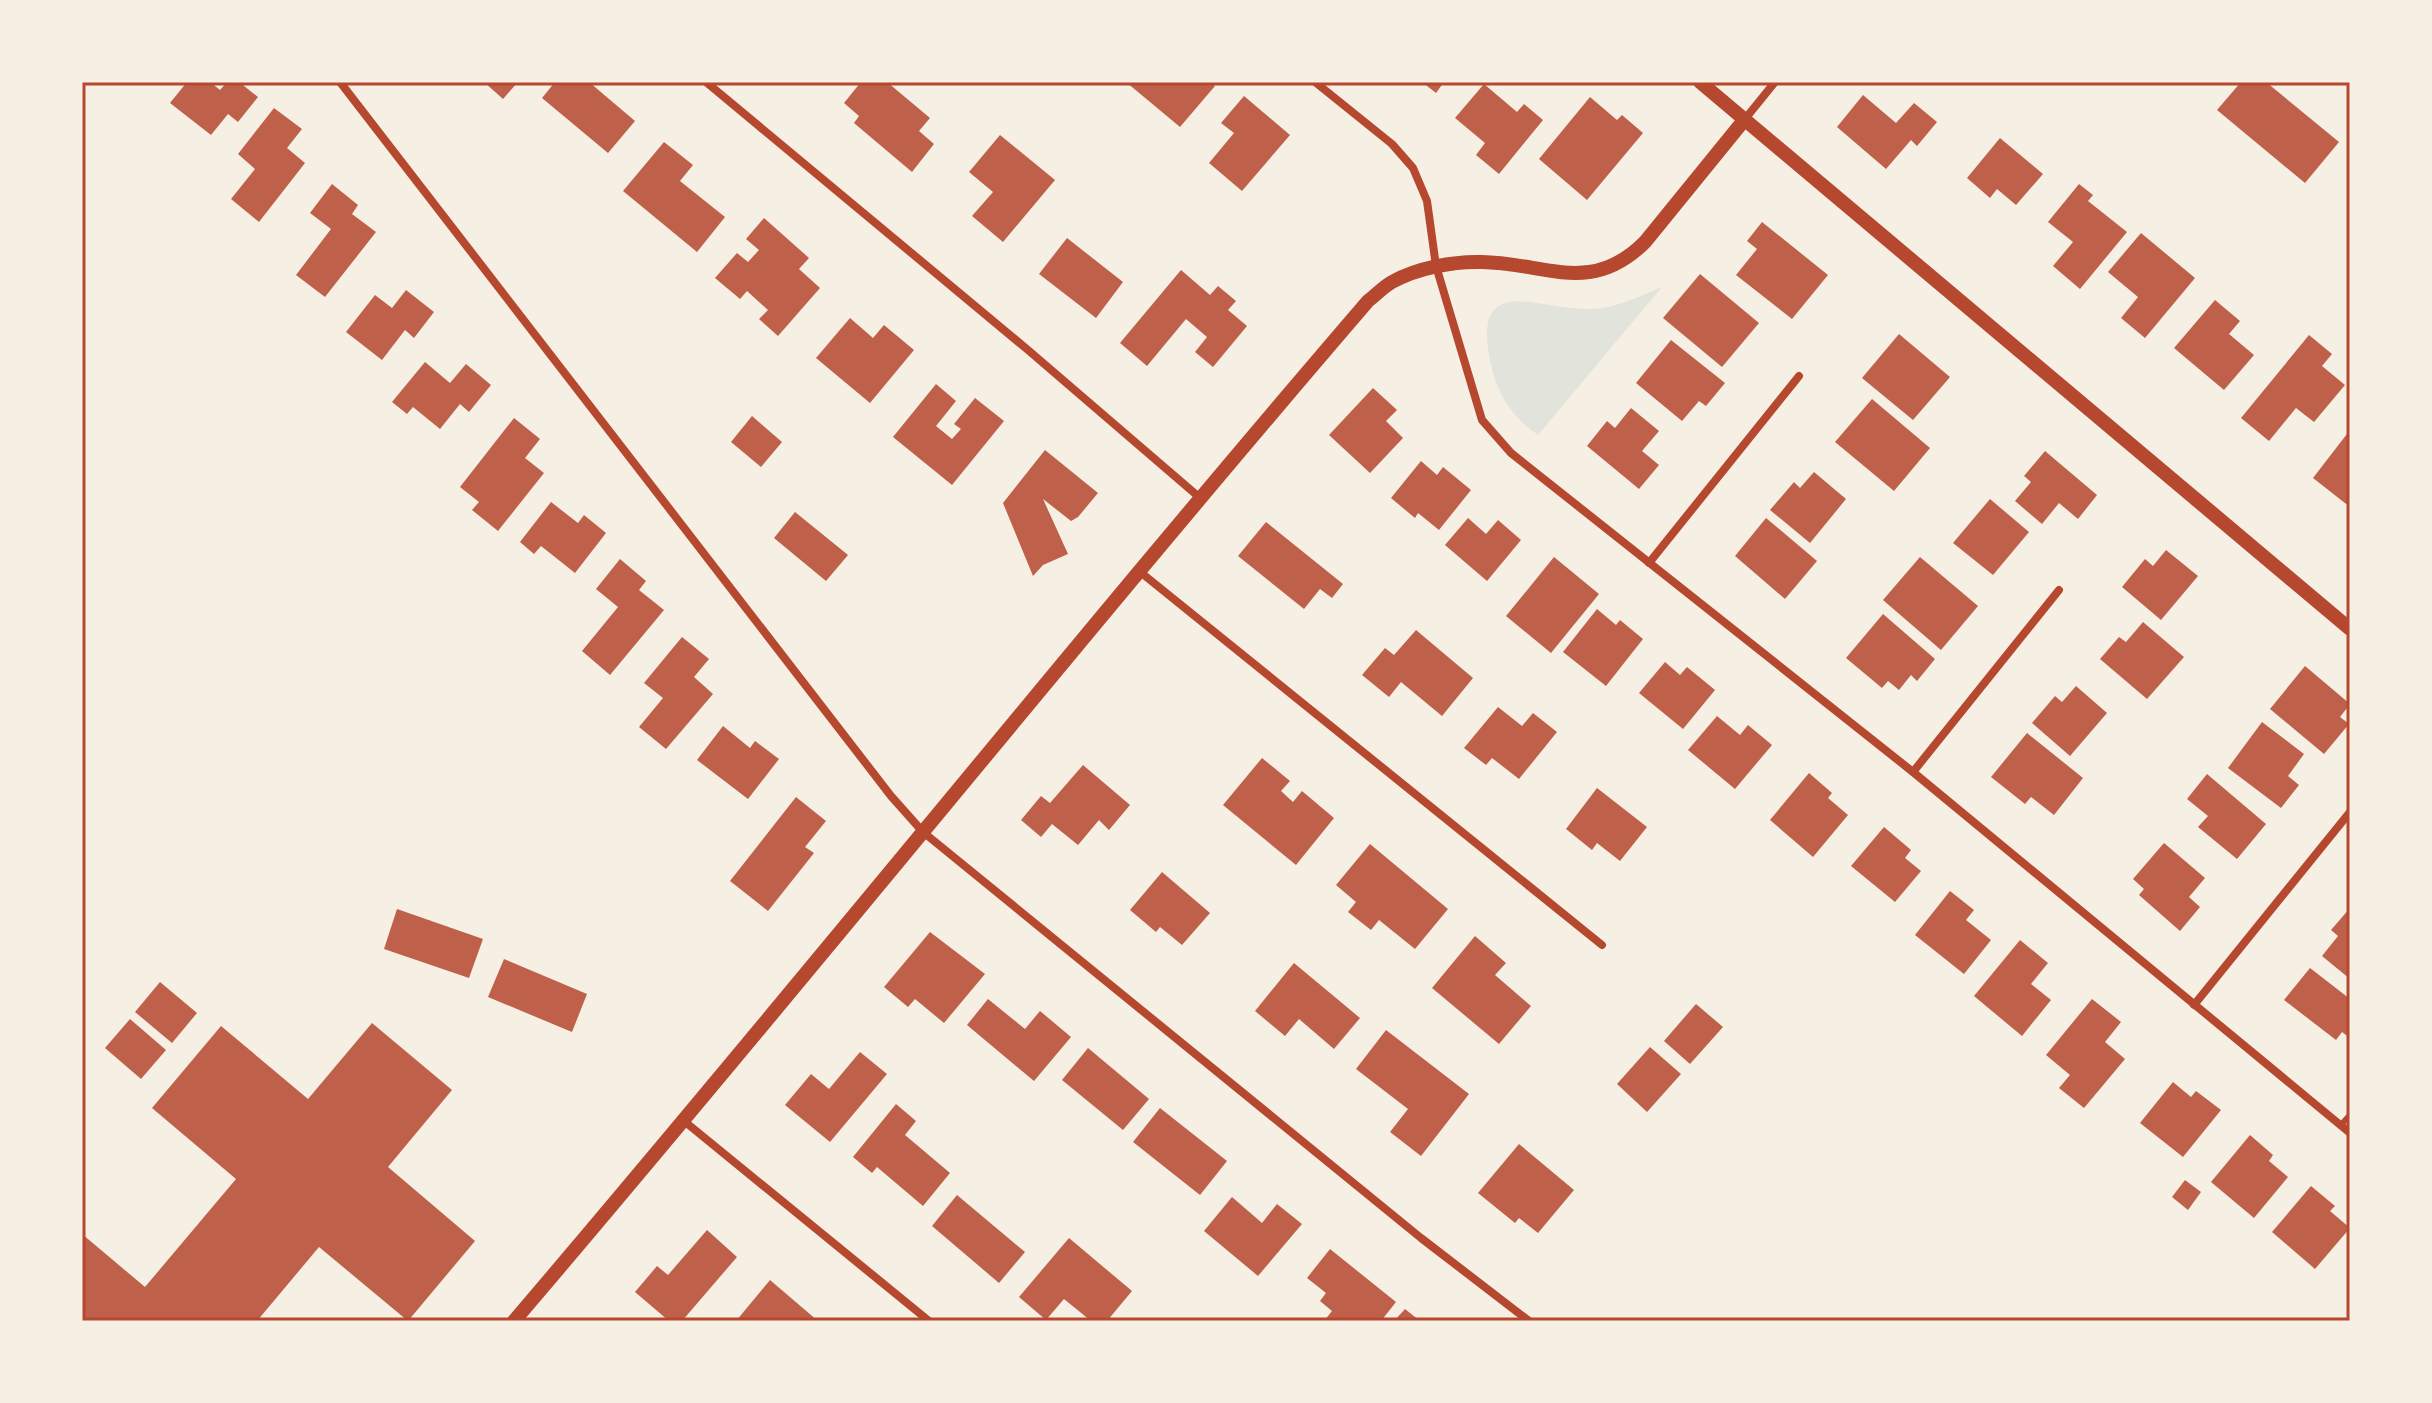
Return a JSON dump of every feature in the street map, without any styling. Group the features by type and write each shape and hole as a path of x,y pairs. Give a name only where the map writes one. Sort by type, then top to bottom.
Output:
{"street":[{"path":"340,82 891,796 923,832 1421,1238 1529,1321"},
{"path":"706,82 1199,497"},
{"path":"1315,82 1392,144 1413,168 1427,201 1436,266 1482,420 1511,453 1913,772 2350,1133"},
{"path":"1700,82 2350,629"},
{"path":"514,1321 684,1121 1199,497 1368,301 1393,281 1436,266 1481,262 1577,274 1610,268 1628,259 1775,82"},
{"path":"1649,563 1799,376"},
{"path":"1139,571 1602,945"},
{"path":"1913,772 2059,590"},
{"path":"2194,1005 2350,812"},
{"path":"684,1121 929,1321"}],"lane":[{"path":"2341,1125 2350,1115"}],"shaded area":[{"path":"1662,287 1538,435 1512,411 1501,393 1490,360 1487,332 1491,314 1500,305 1532,302 1572,308 1601,308"}],"building":[{"path":"187,82 210,82 220,90 227,82 239,82 258,97 238,122 228,114 211,135 170,103"},
{"path":"484,82 518,82 503,99"},
{"path":"555,82 589,82 635,121 608,153 542,98"},
{"path":"861,82 887,82 930,118 919,131 934,144 912,172 854,123 859,116 844,103"},
{"path":"1126,82 1210,82 1215,86 1180,127"},
{"path":"1422,82 1444,82 1436,93"},
{"path":"2241,82 2266,82 2339,142 2305,183 2217,110"},
{"path":"1484,84 1517,112 1524,104 1543,120 1499,174 1476,155 1485,143 1455,118"},
{"path":"1863,95 1896,123 1914,103 1937,122 1917,146 1911,140 1886,169 1837,127"},
{"path":"1244,96 1290,135 1242,191 1209,163 1234,133 1221,123"},
{"path":"1590,97 1617,120 1622,115 1643,133 1587,200 1539,159"},
{"path":"274,108 302,129 287,148 305,163 259,222 231,199 255,169 238,154"},
{"path":"1000,135 1055,180 1003,242 972,216 993,192 969,172"},
{"path":"2000,138 2043,174 2016,205 1997,189 1990,198 1967,178"},
{"path":"664,142 693,165 680,181 725,217 697,252 623,191"},
{"path":"332,184 358,205 352,214 376,232 325,297 296,275 331,229 310,213"},
{"path":"2079,184 2093,195 2088,201 2127,232 2080,289 2053,266 2073,242 2048,222"},
{"path":"764,218 809,258 799,269 820,288 778,336 759,319 768,310 747,291 740,299 715,278 737,253 748,262 759,250 746,239"},
{"path":"1762,222 1828,275 1792,319 1736,275 1757,249 1747,241"},
{"path":"2141,233 2195,278 2145,338 2121,318 2138,297 2108,272"},
{"path":"1067,238 1123,282 1096,318 1039,274"},
{"path":"1181,270 1210,295 1218,286 1236,301 1228,310 1247,326 1213,367 1195,352 1207,337 1186,319 1147,366 1120,343"},
{"path":"1700,274 1759,323 1722,367 1663,318"},
{"path":"406,290 434,312 414,338 405,330 382,360 346,332 375,295 392,308"},
{"path":"2215,300 2240,321 2229,334 2254,355 2224,390 2174,348"},
{"path":"850,318 873,338 884,325 914,350 870,403 816,358"},
{"path":"1899,334 1950,377 1913,420 1862,378"},
{"path":"2309,335 2332,354 2322,366 2345,385 2314,422 2296,408 2269,441 2241,418"},
{"path":"1671,340 1725,383 1706,406 1699,401 1682,421 1636,383"},
{"path":"425,362 450,383 466,364 491,385 469,412 460,404 440,429 413,407 407,414 392,402"},
{"path":"936,384 956,401 936,426 952,439 961,429 954,424 975,398 1004,421 952,485 893,437"},
{"path":"1373,388 1397,410 1386,421 1403,438 1370,473 1329,435"},
{"path":"1872,399 1930,448 1894,491 1835,442"},
{"path":"1631,408 1659,431 1642,451 1659,465 1639,489 1587,446 1607,421 1615,428"},
{"path":"752,416 782,442 761,467 731,442"},
{"path":"514,418 540,439 525,458 544,473 498,531 472,510 479,502 460,487"},
{"path":"2350,430 2350,507 2313,478"},
{"path":"1045,450 1098,493 1071,521 1043,499 1068,554 1043,565 1033,576 1003,503"},
{"path":"2045,451 2097,495 2078,519 2059,503 2042,524 2015,501 2031,482 2024,476"},
{"path":"1421,461 1437,475 1443,467 1471,490 1439,530 1418,513 1415,518 1391,498"},
{"path":"1814,472 1846,499 1810,543 1770,510 1794,482 1800,488"},
{"path":"1990,499 2029,532 1993,575 1953,543"},
{"path":"551,502 578,523 584,515 606,533 575,573 541,546 534,554 520,542"},
{"path":"795,512 848,555 826,581 774,538"},
{"path":"1468,518 1486,534 1498,520 1521,540 1487,581 1445,545"},
{"path":"1766,518 1817,561 1785,599 1735,556"},
{"path":"1266,522 1343,584 1332,598 1320,589 1304,609 1238,556"},
{"path":"2166,550 2198,576 2161,620 2122,587 2145,559 2153,566"},
{"path":"1554,557 1599,594 1551,653 1506,616"},
{"path":"1920,557 1978,606 1941,650 1883,600"},
{"path":"620,559 646,581 639,590 664,610 610,675 582,651 618,607 596,589"},
{"path":"1597,609 1616,625 1620,620 1643,639 1606,686 1563,652"},
{"path":"1883,614 1935,659 1917,681 1911,675 1899,690 1888,681 1882,688 1846,658"},
{"path":"2143,622 2184,657 2147,699 2100,659 2119,637 2126,642"},
{"path":"1416,630 1473,678 1442,716 1401,682 1389,697 1362,675 1385,648 1394,655"},
{"path":"682,637 709,659 694,677 713,694 666,749 639,727 663,698 644,683"},
{"path":"1665,662 1680,675 1687,667 1715,690 1683,729 1639,693"},
{"path":"2305,666 2350,704 2340,717 2349,724 2324,754 2270,709"},
{"path":"2076,686 2107,713 2070,756 2032,723 2055,696 2062,702"},
{"path":"1498,707 1522,726 1533,713 1557,732 1519,779 1492,758 1486,765 1464,748"},
{"path":"1717,716 1740,735 1748,725 1772,745 1735,789 1688,750"},
{"path":"2262,722 2304,754 2288,776 2299,785 2281,808 2228,768"},
{"path":"723,726 750,748 755,741 779,759 748,799 697,760"},
{"path":"2027,733 2083,778 2054,815 2031,797 2025,804 1991,777"},
{"path":"1262,758 1290,781 1281,791 1293,802 1302,791 1334,818 1296,865 1223,805"},
{"path":"1083,765 1130,805 1109,830 1099,820 1078,845 1052,824 1041,837 1021,820 1041,796 1050,803"},
{"path":"1809,773 1832,793 1828,798 1848,815 1813,857 1770,820"},
{"path":"2207,774 2266,824 2237,859 2198,827 2208,816 2187,799"},
{"path":"1597,788 1647,827 1620,861 1597,843 1592,850 1566,829"},
{"path":"796,797 826,821 805,847 814,853 768,911 730,881"},
{"path":"1884,827 1911,850 1905,858 1921,871 1895,902 1851,866"},
{"path":"2164,843 2205,878 2189,897 2200,907 2180,931 2139,895 2144,889 2133,879"},
{"path":"1370,844 1448,909 1415,949 1379,920 1371,930 1348,912 1356,902 1336,885"},
{"path":"1162,872 1210,913 1182,945 1160,927 1156,932 1130,910"},
{"path":"1950,891 1974,910 1966,920 1991,940 1964,974 1915,935"},
{"path":"2350,908 2350,979 2322,956 2338,936 2331,930"},
{"path":"397,909 483,939 469,978 384,949"},
{"path":"930,932 985,974 944,1023 915,999 908,1007 884,987"},
{"path":"1475,936 1506,963 1495,975 1531,1006 1499,1044 1432,988"},
{"path":"2020,940 2048,963 2031,984 2051,1000 2022,1036 1974,996"},
{"path":"504,959 587,994 572,1032 488,997"},
{"path":"1294,963 1360,1018 1334,1049 1299,1019 1285,1036 1255,1011"},
{"path":"2310,968 2350,999 2350,1038 2342,1032 2336,1040 2284,1000"},
{"path":"160,982 197,1013 172,1043 135,1012"},
{"path":"988,999 1025,1029 1040,1011 1071,1037 1034,1081 967,1025"},
{"path":"2092,999 2121,1022 2105,1042 2125,1059 2084,1108 2059,1088 2070,1075 2046,1055"},
{"path":"1696,1004 1723,1027 1690,1064 1664,1041"},
{"path":"130,1019 166,1050 141,1079 105,1048"},
{"path":"372,1023 452,1090 388,1167 475,1241 408,1321 319,1247 257,1321 82,1321 82,1234 145,1287 236,1179 152,1108 221,1026 308,1099"},
{"path":"1386,1030 1469,1094 1421,1156 1390,1132 1408,1109 1356,1069"},
{"path":"1650,1047 1681,1074 1647,1112 1617,1084"},
{"path":"1088,1048 1149,1099 1123,1130 1062,1080"},
{"path":"860,1052 887,1074 830,1142 785,1105 811,1074 829,1089"},
{"path":"2173,1082 2191,1097 2196,1091 2221,1110 2183,1157 2140,1123"},
{"path":"896,1104 916,1121 905,1135 950,1173 923,1206 877,1167 872,1173 853,1157"},
{"path":"1160,1108 1227,1161 1200,1195 1133,1142"},
{"path":"2250,1135 2273,1155 2269,1161 2288,1177 2254,1218 2211,1182"},
{"path":"1519,1144 1574,1190 1538,1233 1519,1218 1515,1223 1478,1193"},
{"path":"2185,1180 2201,1192 2188,1210 2172,1197"},
{"path":"2311,1186 2335,1206 2330,1211 2350,1228 2315,1269 2272,1232"},
{"path":"957,1195 1025,1252 999,1283 932,1226"},
{"path":"1232,1197 1262,1223 1277,1204 1302,1224 1258,1276 1204,1231"},
{"path":"707,1230 737,1257 682,1321 669,1321 635,1292 657,1266 668,1275"},
{"path":"1069,1238 1132,1291 1107,1321 1091,1321 1064,1299 1046,1320 1019,1297"},
{"path":"1330,1249 1396,1302 1381,1321 1324,1321 1332,1311 1320,1301 1326,1293 1307,1278"},
{"path":"770,1280 818,1321 736,1321"},
{"path":"1405,1309 1420,1321 1394,1321"}]}
